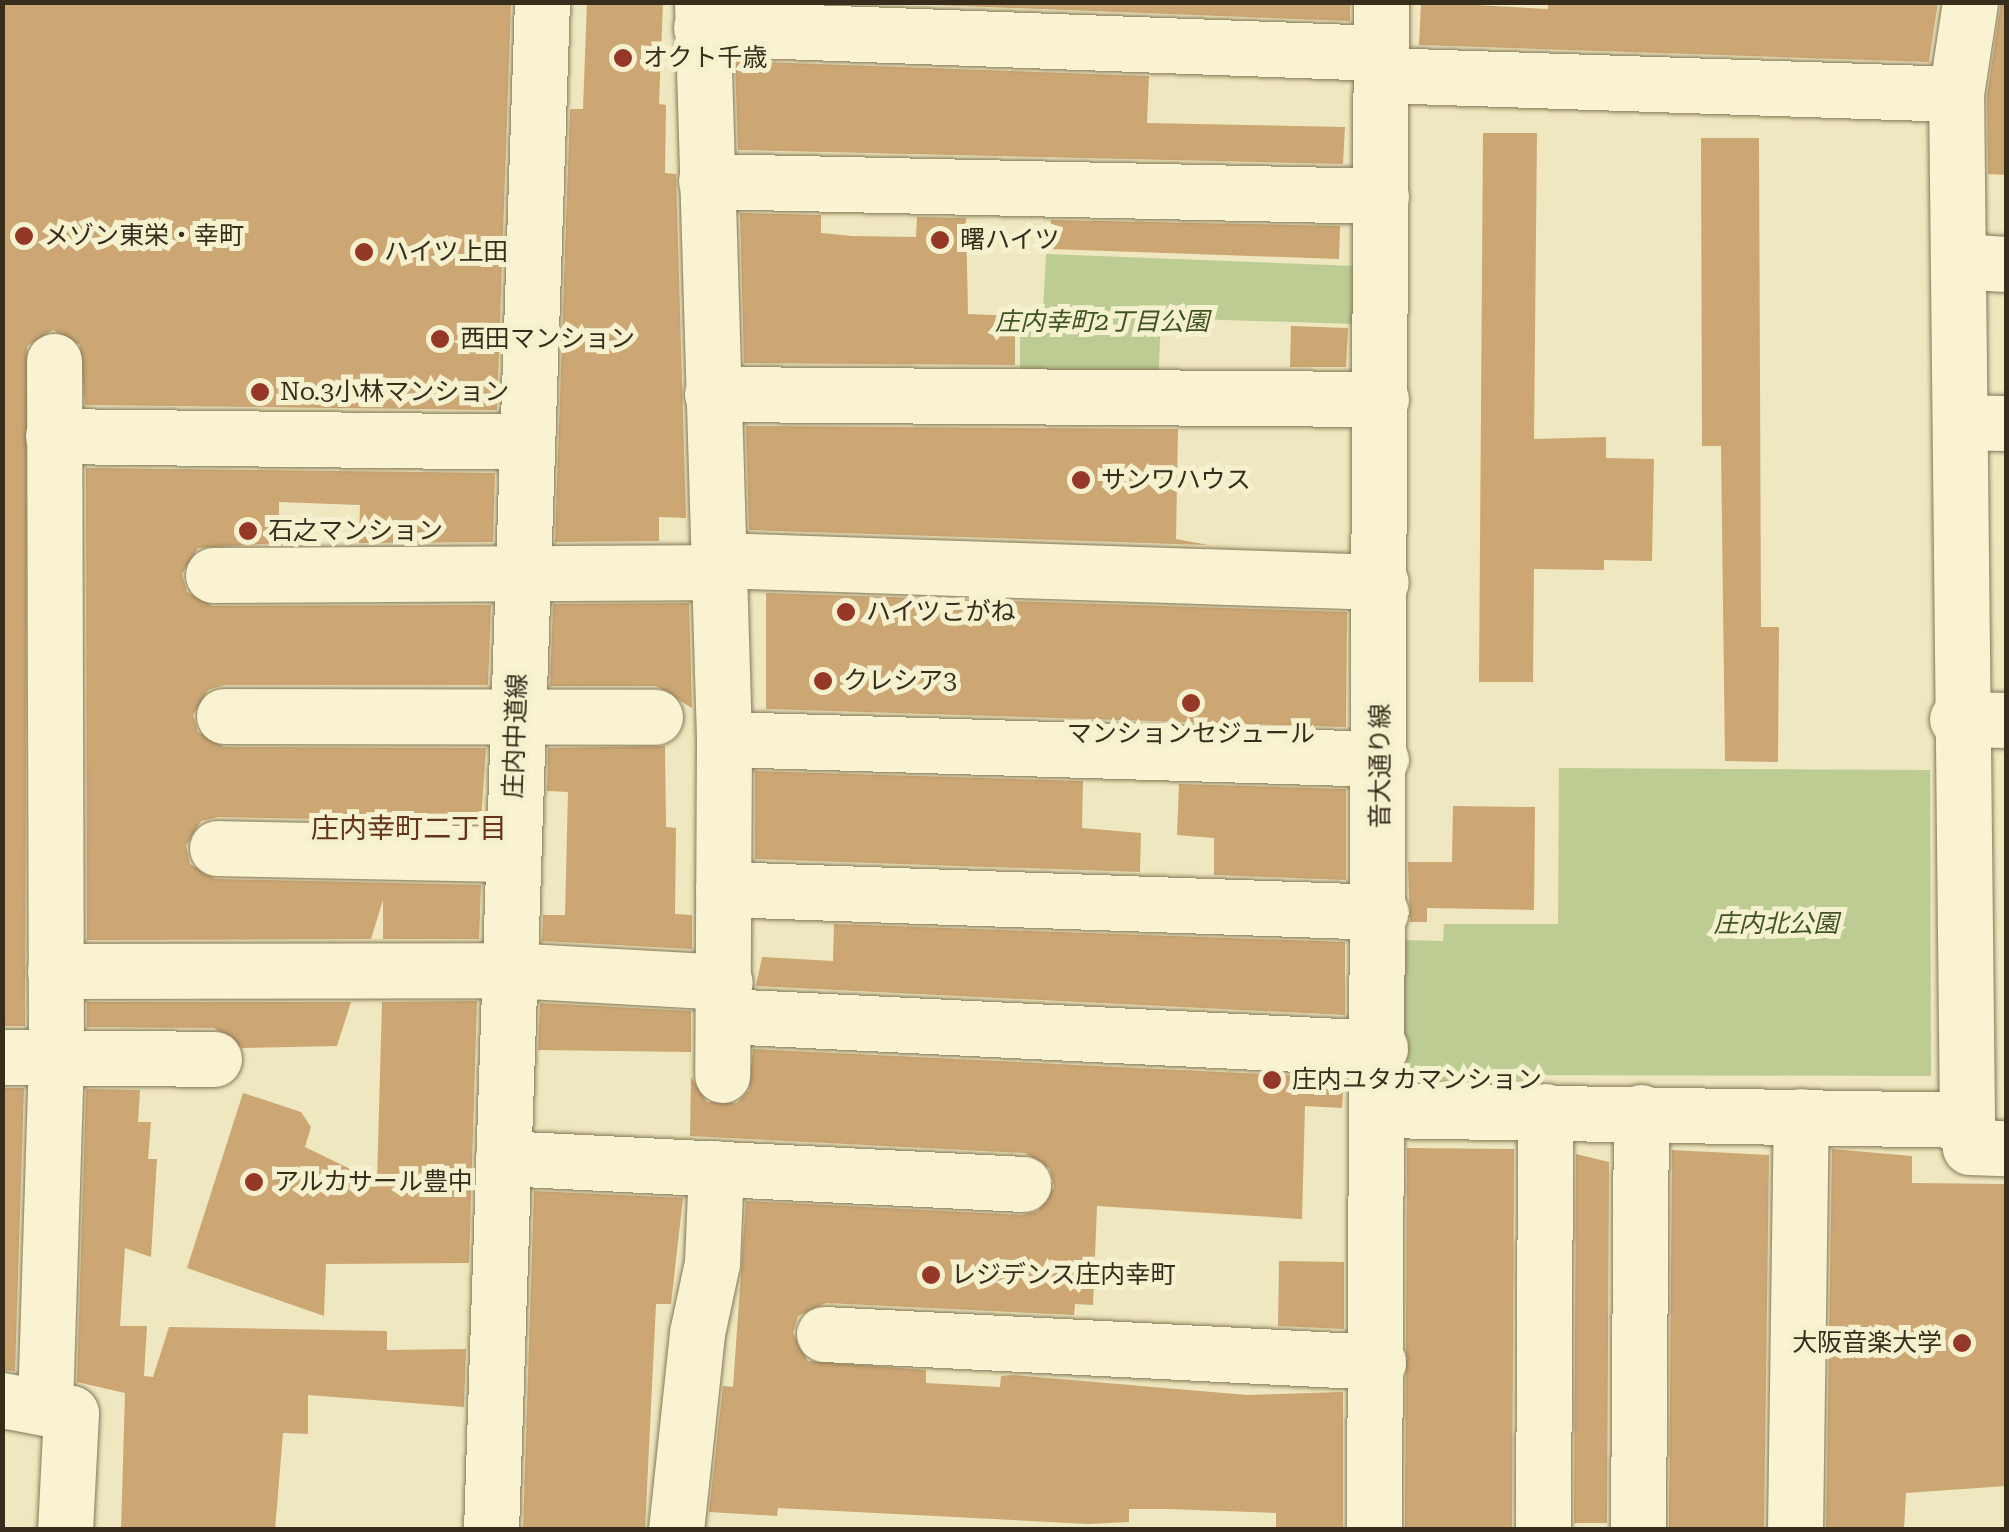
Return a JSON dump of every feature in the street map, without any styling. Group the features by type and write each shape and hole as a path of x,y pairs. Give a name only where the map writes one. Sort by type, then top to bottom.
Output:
{"street":[{"name":"庄内中道線","path":"491,1530 542,2"},
{"path":"1379,1110 1801,1116 1987,1134 1982,719 1983,262 1956,94 1970,2"},
{"path":"722,1074 724,740 701,15 1381,44 1956,94"},
{"name":"音大通り線","path":"1374,1530 1380,1048 1381,44"},
{"path":"706,180 1381,196"},
{"path":"54,361 56,1058 24,1404 71,1414 65,1530"},
{"path":"712,394 1381,399"},
{"path":"53,436 527,442"},
{"path":"213,576 718,566 1382,582"},
{"path":"224,716 655,717"},
{"path":"724,740 1381,759"},
{"path":"217,848 512,854"},
{"path":"723,889 1380,912"},
{"path":"55,970 509,970 725,999 1380,1048"},
{"path":"2,1058 214,1060"},
{"path":"1543,1530 1546,1112"},
{"path":"1638,1530 1641,1112"},
{"path":"1795,1530 1801,1116"},
{"path":"504,1158 1023,1184"},
{"path":"676,1530 696,1333 712,1263 716,1168"},
{"path":"824,1334 1378,1362"}],"green space":[{"name":"庄内幸町2丁目公園","path":"1046,254 1356,266 1355,324 1161,318 1158,385 1020,385 1020,313 1043,313"},
{"name":"庄内北公園","path":"1559,768 1930,770 1931,1076 1526,1075 1517,1092 1422,1091 1401,1050 1402,940 1443,941 1444,924 1558,924"}],"building":[{"path":"2,2 511,2 497,410 85,405 80,345 53,330 27,346 25,1026 2,1026"},
{"path":"587,2 663,2 659,104 666,105 665,173 676,174 686,518 659,517 659,541 555,542 570,109 583,109"},
{"path":"858,2 1350,2 1350,21"},
{"path":"1421,2 1548,9 1548,2 1938,2 1929,62 1419,45"},
{"path":"2001,2 2006,2 2006,175 1988,174 1987,96"},
{"path":"735,61 1149,76 1147,123 1345,127 1343,164 738,150"},
{"path":"1483,133 1537,133 1534,439 1606,437 1606,458 1654,459 1652,561 1604,560 1604,570 1534,569 1533,682 1479,682"},
{"path":"1701,138 1759,138 1761,627 1779,627 1778,762 1725,761 1721,446 1702,446"},
{"path":"740,213 821,215 821,233 852,236 916,237 917,217 966,218 968,314 1015,316 1015,365 744,363"},
{"path":"1051,220 1340,226 1339,259 1050,249"},
{"path":"1291,326 1348,328 1346,367 1290,367"},
{"path":"746,426 1178,429 1176,539 1208,545 749,530"},
{"path":"86,468 495,473 493,542 359,543 360,505 279,502 279,543 198,548 182,574 187,592 213,606 491,605 488,685 224,685 208,690 193,715 198,732 224,747 486,748 481,822 218,817 201,821 186,846 190,864 216,879 481,885 479,939 383,939 383,900 371,939 87,940"},
{"path":"766,593 1347,612 1346,727 766,709"},
{"path":"689,603 692,708 656,686 550,686 553,604"},
{"path":"665,746 666,827 676,828 675,914 692,915 692,949 542,941 543,915 565,915 568,792 547,791 548,748"},
{"path":"755,771 1083,781 1082,828 1141,833 1140,872 755,859"},
{"path":"1179,784 1346,789 1346,880 1214,875 1214,838 1177,835"},
{"path":"1453,806 1535,807 1534,910 1427,908 1427,922 1410,922 1408,862 1452,862"},
{"path":"834,924 1345,942 1345,1015 756,986 762,957 833,961"},
{"path":"477,1001 469,1263 326,1264 324,1316 187,1268 243,1093 301,1112 311,1127 305,1147 377,1182 382,1002"},
{"path":"87,1002 351,1002 337,1046 242,1048 214,1028 87,1027"},
{"path":"540,1003 691,1011 691,1052 538,1050"},
{"path":"753,1049 1344,1078 1342,1108 1305,1106 1302,1219 1097,1206 1093,1305 1075,1304 1074,1315 826,1303 798,1316 793,1333 808,1361 926,1370 926,1383 1000,1387 1001,1376 1012,1375 1247,1395 1343,1392 1343,1530 1276,1530 1276,1513 1168,1509 1129,1509 1129,1522 1089,1524 778,1508 777,1516 709,1512 723,1386 733,1387 746,1201 1021,1215 1038,1211 1054,1187 1050,1169 1025,1153 690,1136 691,1077 707,1102 737,1103 749,1090"},
{"path":"2,1088 24,1088 15,1371 2,1370"},
{"path":"86,1089 140,1090 138,1122 151,1122 148,1159 157,1159 151,1257 125,1248 120,1326 147,1326 144,1376 153,1377 169,1327 387,1331 387,1350 466,1349 464,1407 308,1395 308,1434 283,1433 275,1530 121,1530 125,1393 77,1382"},
{"path":"1407,1148 1514,1149 1512,1530 1405,1530"},
{"path":"1832,1149 1912,1156 1912,1183 2006,1184 2006,1486 1906,1493 1904,1530 1826,1530"},
{"path":"1672,1150 1769,1155 1764,1530 1669,1530"},
{"path":"1576,1154 1609,1162 1607,1523 1574,1523"},
{"path":"534,1191 683,1198 671,1304 656,1304 645,1530 523,1530"},
{"path":"1279,1261 1344,1262 1344,1329 1278,1326"}],"place":[{"name":"オクト千歳","path":"623,58"},
{"name":"メゾン東栄・幸町","path":"24,236"},
{"name":"曙ハイツ","path":"940,240"},
{"name":"ハイツ上田","path":"364,252"},
{"name":"西田マンション","path":"440,339"},
{"name":"No.3小林マンション","path":"260,392"},
{"name":"サンワハウス","path":"1081,480"},
{"name":"石之マンション","path":"248,531"},
{"name":"ハイツこがね","path":"846,612"},
{"name":"クレシア3","path":"823,681"},
{"name":"マンションセジュール","path":"1191,703"},
{"name":"庄内ユタカマンション","path":"1272,1080"},
{"name":"アルカサール豊中","path":"254,1182"},
{"name":"レジデンス庄内幸町","path":"931,1275"},
{"name":"大阪音楽大学","path":"1962,1343"}],"district":[{"name":"庄内幸町二丁目","path":"409,829"}]}
